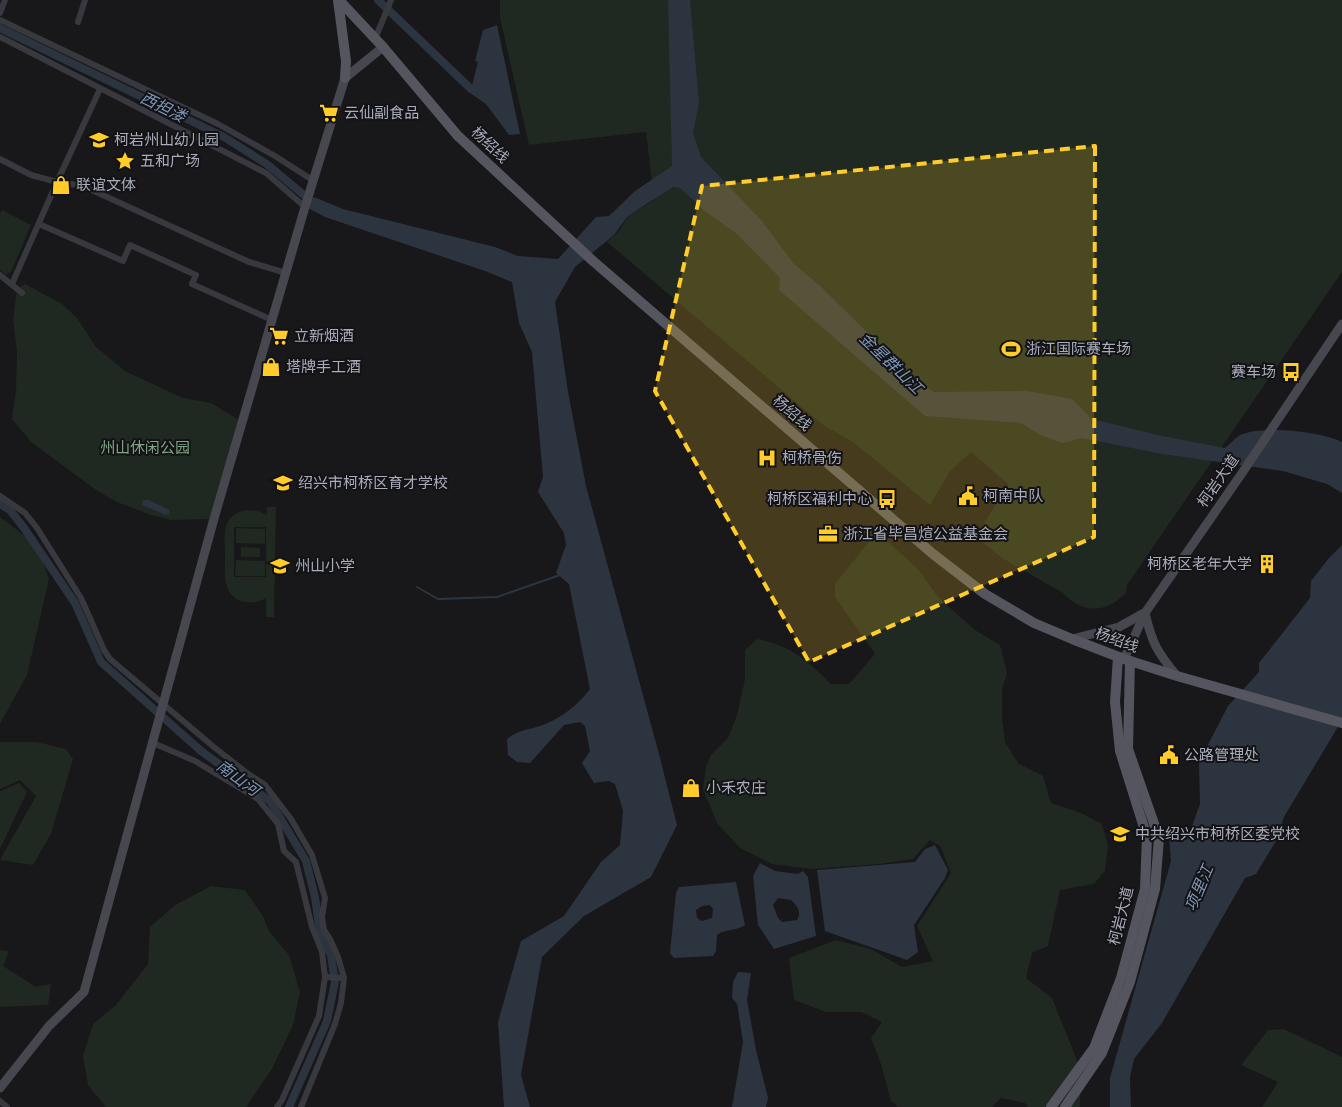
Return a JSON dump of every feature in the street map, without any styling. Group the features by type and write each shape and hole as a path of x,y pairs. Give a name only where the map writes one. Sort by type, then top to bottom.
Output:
{"main road":[{"name":"杨绍线","path":"338,0 383,48 458,136 571,241 934,554 984,594 1034,623 1124,659 1342,723"},
{"path":"338,0 346,61 345,78"},
{"name":"柯岩大道","path":"1051,1107 1094,1048 1121,978 1145,889 1147,837 1120,751 1115,702 1124,659"},
{"name":"柯岩大道","path":"1065,1107 1102,1053 1130,982 1155,889 1159,838 1128,749 1124,659"}],"street":[{"path":"0,13 5,0"},
{"path":"78,22 85,0"},
{"path":"375,39 390,2"},
{"path":"0,20 218,124 275,156 314,181"},
{"path":"0,38 266,173 305,207"},
{"path":"0,1088 49,1026 84,992 215,515 305,207 345,78 383,48"},
{"path":"12,284 56,182 100,89"},
{"path":"0,158 32,175 56,182 83,186 249,262 286,274"},
{"path":"38,224 122,261 130,246 196,275 192,284 272,320"},
{"path":"0,275 22,294"},
{"name":"柯岩大道","path":"1124,659 1145,613 1342,324"},
{"path":"0,496 25,513 37,528 81,598 104,650 110,659 215,748 246,773 265,785 291,819 312,855 325,898 322,916 324,930 338,957 344,978 341,1003 335,1024 302,1107"},
{"path":"1072,639 1119,627 1145,613 1151,638 1161,656 1177,676"},
{"path":"153,743 195,761 258,800 278,824 284,851 296,862 312,927 322,952 325,977 319,1016 282,1100 277,1107"},
{"path":"278,824 291,819"},
{"path":"325,977 344,978"},
{"path":"0,1101 7,1107"}],"highlighted area":[{"path":"1095,146 1094,537 809,662 655,391 702,186"}],"green space":[{"name":"浙江国际赛车场","path":"500,0 1342,0 1342,272 1127,585 1126,593 1111,605 1103,608 1086,608 1078,605 1063,593 1002,558 976,537 1008,484 971,452 950,471 930,505 853,442 823,425 607,242 620,230 628,216 654,200 646,132 529,145 500,18"},
{"path":"2,210 31,225 11,272 6,275 0,270 0,213"},
{"name":"州山休闲公园","path":"25,284 62,304 77,318 96,347 125,371 183,398 211,403 239,420 209,519 171,520 151,515 117,502 96,490 31,442 12,419 16,391 17,351 13,320 17,289"},
{"path":"267,507 276,507 274,617 266,617 266,598 254,602 242,602 232,596 225,578 225,531 231,518 242,511 248,510 267,515","holes":["234,527 266,527 266,577 234,577"]},
{"path":"0,517 37,545 49,579 27,675 0,724"},
{"path":"236,528 265,529 265,544 236,543"},
{"path":"871,539 887,541 918,569 938,597 975,630 1000,645 1007,673 1002,689 1002,718 1005,742 1019,764 1043,776 1051,803 1081,813 1102,824 1108,845 1105,871 1094,884 1060,890 1048,946 1032,953 1026,978 1052,998 1081,1070 1080,1107 1028,1107 1025,1103 1001,1098 992,1107 898,1107 891,1101 881,1064 871,1038 882,1022 861,1012 826,1012 794,1000 789,958 836,940 871,949 902,967 933,961 917,926 951,873 940,846 930,840 913,859 880,864 812,869 772,864 740,848 717,823 703,789 706,766 711,755 728,738 737,715 745,679 745,650 757,639 780,646 798,655 831,684 849,684 875,654 835,597 835,584"},
{"path":"241,547 260,548 260,557 241,557"},
{"path":"236,560 265,561 265,576 235,576"},
{"path":"0,742 37,742 66,749 73,759 51,834 33,865 0,860 36,796 20,780 0,789"},
{"path":"19,783 27,792 0,849 0,791"},
{"path":"211,886 245,890 263,916 269,931 289,955 300,992 293,1025 272,1069 246,1107 106,1107 88,1085 83,1056 93,1024 116,1005 148,964 150,927 175,905"},
{"path":"0,950 9,951 3,966 36,987 51,984 48,1005 0,1007"},
{"path":"1284,1029 1342,1057 1342,1107 1262,1107 1278,1082 1241,1065 1268,1030"}],"water":[{"name":"金星群山江","path":"668,0 690,0 699,103 693,133 701,157 761,220 794,264 819,285 879,344 898,367 934,392 1027,391 1072,399 1092,419 1162,436 1225,448 1240,435 1262,430 1306,432 1332,438 1342,442 1342,493 1327,484 1283,471 1162,454 1082,438 1063,443 1040,435 1021,423 925,416 779,290 780,278 737,234 706,212 680,188 673,187 628,216 614,235 575,267 555,302 568,392 586,486 677,825 651,877 584,916 542,957 521,1075 530,1107 504,1107 498,1022 521,941 564,916 601,862 620,845 623,811 615,784 609,781 594,783 582,763 590,751 585,726 580,722 564,725 530,763 517,762 508,755 507,739 519,732 540,726 561,716 580,701 590,689 569,584 556,573 566,545 564,533 538,492 543,477 532,352 519,323 512,282 485,271 325,217 308,208 314,197 343,209 495,247 518,256 558,259 596,217 609,216 635,191 672,166"},
{"path":"497,25 520,134 509,135 486,104 470,93 478,62 475,61 483,30"},
{"path":"143,500 149,500 169,510 169,514 166,515 142,505"},
{"name":"项里江","path":"1342,545 1342,720 1284,817 1276,841 1256,874 1245,878 1162,1023 1134,1059 1130,1077 1131,1107 1110,1107 1110,1078 1171,861 1169,837 1187,840 1200,804 1199,762 1228,706 1259,672 1259,663 1310,598 1311,581"},
{"path":"935,845 948,870 945,878 914,925 918,952 907,960 825,931 817,870 915,862 925,849"},
{"path":"760,863 775,871 798,874 803,871 808,877 816,936 774,949 758,925 753,876","holes":["778,898 791,900 798,909 797,920 782,922 778,918 773,905"]},
{"path":"736,882 745,925 717,935 716,951 713,956 674,958 670,953 676,893 679,887","holes":["710,905 713,909 712,918 702,921 697,918 696,910 702,906"]},
{"path":"738,972 751,973 747,1000 756,1050 768,1098 766,1107 732,1107 743,1042 737,1004 732,998 733,982"}],"waterway":[{"path":"378,0 471,89"},
{"name":"西担溇","path":"0,28 224,137 268,165 311,201"},
{"name":"南山河","path":"0,504 10,510 24,528 75,603 101,662 201,751 270,801 306,861 315,897 320,933 331,955 335,982 327,1021 289,1107"},
{"path":"417,587 438,599 497,597 560,575"}],"place":[{"name":"云仙副食品","path":"329,113"},
{"name":"柯岩州山幼儿园","path":"99,140"},
{"name":"五和广场","path":"125,161"},
{"name":"联谊文体","path":"61,185"},
{"name":"立新烟酒","path":"279,336"},
{"name":"浙江国际赛车场","path":"1011,349"},
{"name":"塔牌手工酒","path":"271,367"},
{"name":"赛车场","path":"1291,372"},
{"name":"柯桥骨伤","path":"767,458"},
{"name":"绍兴市柯桥区育才学校","path":"283,483"},
{"name":"柯南中队","path":"968,496"},
{"name":"柯桥区福利中心","path":"887,499"},
{"name":"浙江省毕昌煊公益基金会","path":"828,534"},
{"name":"柯桥区老年大学","path":"1267,564"},
{"name":"州山小学","path":"280,566"},
{"name":"公路管理处","path":"1169,755"},
{"name":"小禾农庄","path":"691,788"},
{"name":"中共绍兴市柯桥区委党校","path":"1120,834"}]}
